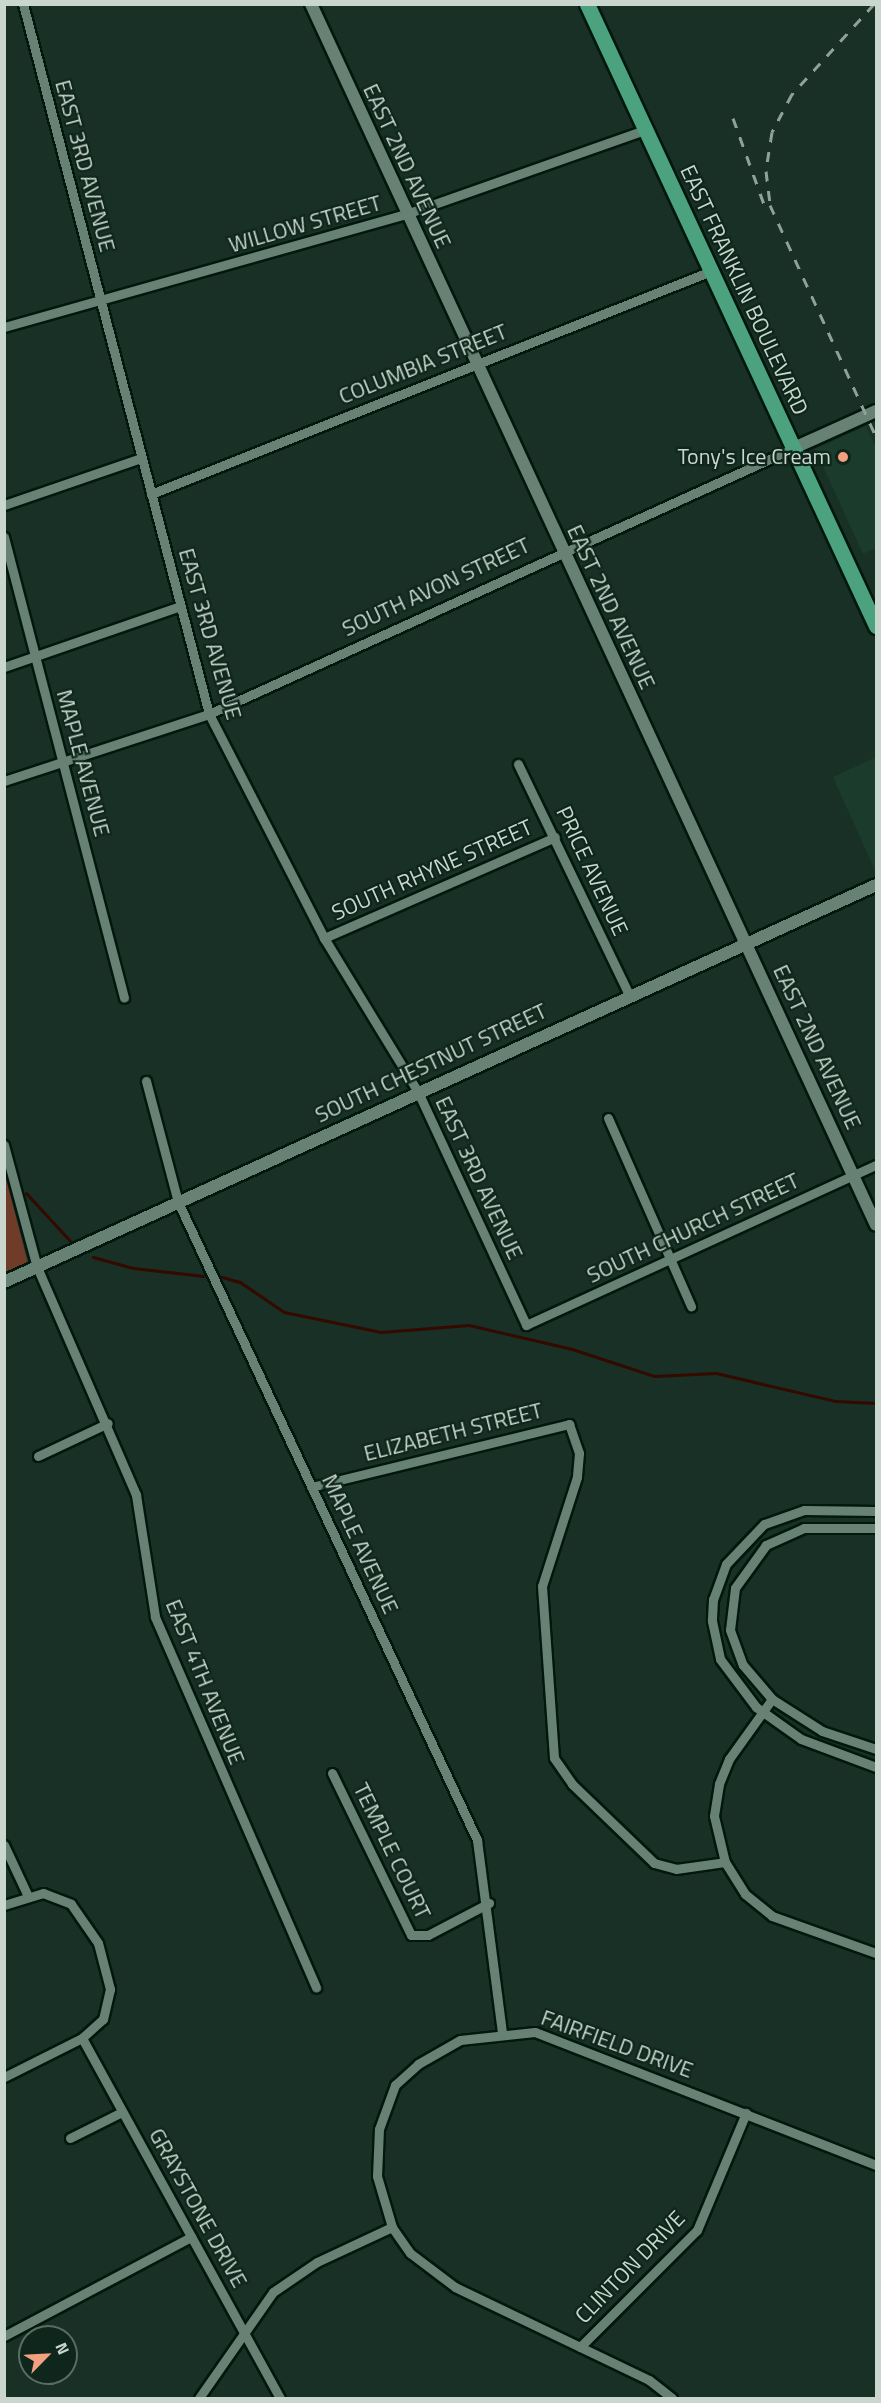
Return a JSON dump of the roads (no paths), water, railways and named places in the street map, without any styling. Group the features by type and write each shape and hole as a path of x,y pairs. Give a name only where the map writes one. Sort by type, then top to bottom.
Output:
{"main road":[{"name":"EAST FRANKLIN BOULEVARD","path":"588,4 876,626"}],"street":[{"name":"EAST 3RD AVENUE","path":"22,4 209,714 324,938 418,1092 526,1325"},
{"name":"EAST 2ND AVENUE","path":"311,4 406,214 876,1226"},
{"name":"WILLOW STREET","path":"4,327 100,302 406,214 645,130"},
{"name":"COLUMBIA STREET","path":"151,494 711,272"},
{"name":"SOUTH AVON STREET","path":"4,782 209,714 876,411"},
{"path":"4,505 141,458"},
{"name":"MAPLE AVENUE","path":"4,537 124,998"},
{"path":"4,667 180,606"},
{"name":"PRICE AVENUE","path":"518,764 629,995"},
{"name":"SOUTH RHYNE STREET","path":"324,938 555,837"},
{"name":"SOUTH CHESTNUT STREET","path":"4,1282 629,995 876,885"},
{"name":"MAPLE AVENUE","path":"146,1081 178,1203 477,1840 489,1903 502,2032"},
{"path":"608,1118 691,1306"},
{"name":"EAST 4TH AVENUE","path":"4,1145 37,1267 108,1424 140,1508 155,1617 316,1988"},
{"name":"SOUTH CHURCH STREET","path":"526,1325 876,1165"},
{"path":"38,1456 108,1424"},
{"name":"ELIZABETH STREET","path":"311,1487 569,1424 579,1453 577,1477 542,1586 554,1758 572,1784 654,1863 676,1869 724,1862"},
{"path":"876,1511 789,1514 752,1534 726,1564 713,1599 716,1648 738,1688 763,1713 829,1753 876,1767"},
{"path":"876,1528 804,1528 776,1538 748,1563 731,1601 730,1630 742,1665 772,1699 822,1731 876,1749"},
{"path":"772,1699 729,1759 719,1784 714,1816 724,1862 745,1894 772,1916 876,1953"},
{"name":"TEMPLE COURT","path":"332,1773 411,1935 428,1935 489,1903"},
{"path":"4,1845 27,1894"},
{"path":"4,1905 27,1894 58,1895 71,1904 104,1958 110,2004 103,2019 82,2038 4,2077"},
{"name":"FAIRFIELD DRIVE","path":"672,2398 649,2380 438,2277 392,2227 376,2161 392,2091 406,2073 446,2047 502,2032 535,2032 572,2044 876,2165"},
{"name":"GRAYSTONE DRIVE","path":"82,2038 280,2398"},
{"path":"70,2138 122,2112"},
{"name":"CLINTON DRIVE","path":"580,2347 697,2230 746,2113"},
{"path":"199,2398 245,2332 284,2282 392,2227"},
{"path":"4,2336 191,2237"}],"waterway":[{"path":"26,1193 72,1243"},
{"path":"93,1257 133,1268 204,1276"},
{"path":"222,1277 240,1282 284,1312 381,1332 469,1325 572,1349 654,1376 716,1373 835,1401 876,1403"}],"railway":[{"path":"874,4 792,94 772,132 766,171 770,205 876,436"},
{"path":"733,118 764,204"}],"place":[{"name":"Tony's Ice Cream","path":"843,457"}]}
